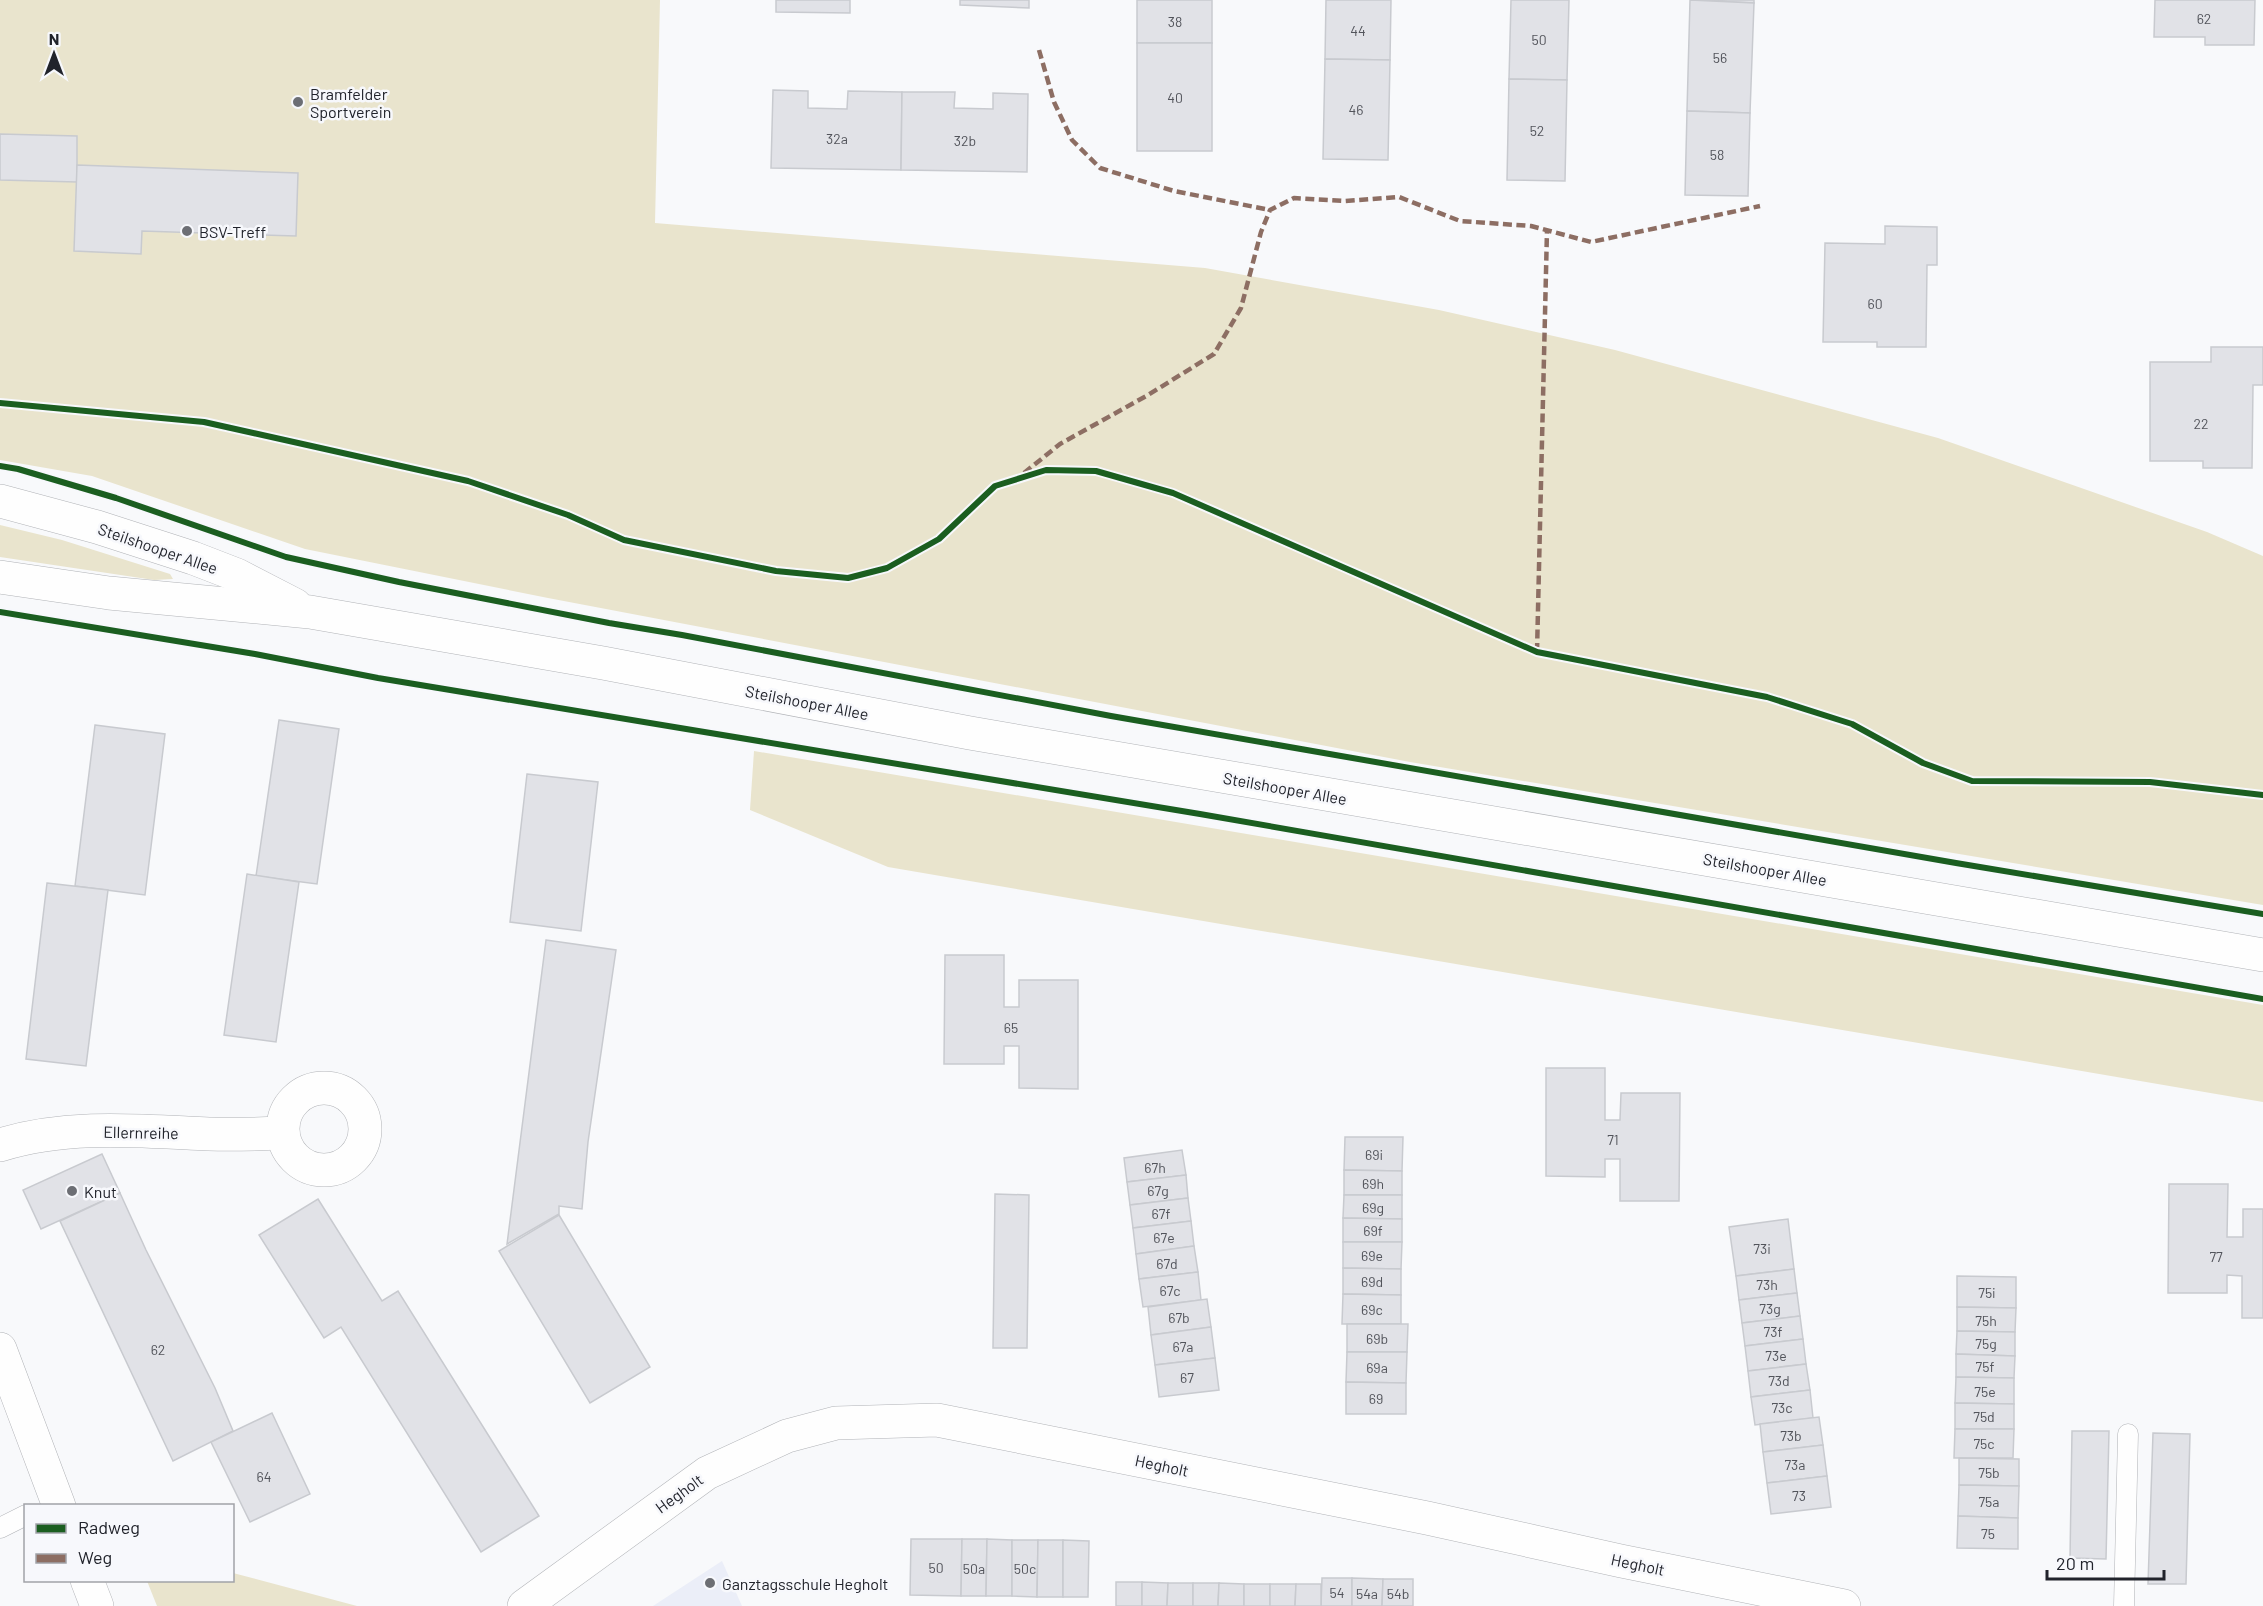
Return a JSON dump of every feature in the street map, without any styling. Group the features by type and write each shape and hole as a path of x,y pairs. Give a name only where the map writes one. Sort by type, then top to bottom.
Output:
{"main road":[{"name":"Steilshooper Allee","path":"0,501 97,527 193,558 237,575 310,612"},
{"name":"Steilshooper Allee","path":"0,577 109,593 310,612 603,663 970,733 2263,955"},
{"name":"Ellernreihe","path":"0,1145 52,1135 96,1131 212,1135 283,1133"},
{"path":"4,1370 52,1503"},
{"name":"Hegholt","path":"524,1606 707,1473 739,1456 787,1436 836,1423 938,1420 1427,1518 1621,1561 1844,1606"},
{"path":"87,1582 97,1606"}],"lane":[{"path":"2124,1606 2128,1434"},
{"path":"0,1528 24,1516"}],"shaded area":[{"path":"0,0 660,0 655,223 1205,268 1439,310 1615,350 1938,438 2207,532 2263,556 2263,905 1410,762 548,598 305,549 92,476 0,460"},
{"path":"0,525 62,540 170,574 173,579 154,580 0,557"},
{"path":"754,751 2263,1005 2263,1102 888,867 750,810"},
{"name":"Ganztagsschule Hegholt","path":"722,1561 742,1606 653,1606"},
{"path":"234,1573 357,1606 157,1606 147,1582 234,1582"}],"building":[{"path":"776,0 850,0 850,13 776,12"},
{"path":"960,0 1029,0 1029,8 960,5"},
{"path":"1137,0 1212,0 1212,43 1137,43"},
{"path":"1326,0 1391,0 1390,60 1325,59"},
{"path":"1511,0 1569,0 1567,80 1509,79"},
{"path":"1690,0 1754,0 1754,3"},
{"path":"1690,0 1754,3 1750,113 1687,111"},
{"path":"2155,0 2255,0 2254,45 2205,45 2205,37 2154,37"},
{"path":"1137,43 1212,43 1212,151 1137,151"},
{"path":"1325,59 1390,60 1388,160 1323,159"},
{"path":"1509,79 1567,80 1565,181 1507,180"},
{"path":"773,90 808,91 808,108 847,109 848,91 902,92 901,170 771,168"},
{"path":"902,92 955,92 954,108 993,109 993,93 1028,94 1027,172 901,170"},
{"path":"1687,111 1750,113 1748,196 1685,195"},
{"path":"0,134 77,136 77,182 0,180"},
{"path":"77,165 298,173 296,236 142,231 141,254 74,251"},
{"path":"1885,226 1937,227 1937,265 1927,265 1926,347 1877,347 1877,342 1823,342 1825,243 1885,244"},
{"path":"2211,347 2263,347 2263,385 2253,385 2252,468 2203,468 2203,461 2150,461 2150,362 2211,362"},
{"path":"279,720 339,729 317,884 256,876"},
{"path":"95,725 165,734 145,895 75,886"},
{"path":"527,774 598,782 581,931 510,922"},
{"path":"247,874 299,882 276,1042 224,1035"},
{"path":"47,883 108,890 86,1066 26,1059"},
{"path":"546,940 616,950 588,1142 582,1209 559,1206 559,1214 507,1244"},
{"path":"945,955 1004,955 1004,1007 1019,1007 1019,980 1078,980 1078,1089 1019,1088 1019,1046 1004,1046 1004,1064 944,1064"},
{"path":"1546,1068 1605,1068 1605,1120 1620,1120 1621,1093 1680,1093 1679,1201 1620,1201 1620,1159 1605,1159 1605,1177 1546,1176"},
{"path":"1345,1137 1403,1137 1402,1171 1344,1170"},
{"path":"1182,1150 1186,1175 1127,1182 1124,1158"},
{"name":"Knut","path":"102,1154 120,1193 41,1229 23,1190"},
{"path":"1344,1170 1402,1171 1402,1195 1344,1195"},
{"path":"1186,1175 1188,1198 1130,1205 1127,1182"},
{"path":"2169,1184 2228,1184 2227,1237 2243,1237 2243,1209 2263,1209 2263,1318 2242,1318 2242,1276 2227,1275 2227,1293 2168,1293"},
{"path":"120,1193 215,1388 233,1431 173,1461 60,1221"},
{"path":"995,1194 1029,1195 1027,1348 993,1348"},
{"path":"1344,1195 1402,1195 1402,1219 1343,1218"},
{"path":"1188,1198 1191,1221 1133,1228 1130,1205"},
{"path":"318,1199 382,1301 398,1291 539,1516 481,1552 341,1327 324,1338 259,1235"},
{"path":"559,1215 650,1367 590,1403 499,1251"},
{"path":"1343,1218 1402,1219 1402,1242 1343,1242"},
{"path":"1788,1219 1794,1269 1736,1276 1729,1227"},
{"path":"1191,1221 1194,1246 1136,1254 1133,1228"},
{"path":"1343,1242 1402,1242 1401,1269 1343,1268"},
{"path":"1194,1246 1198,1272 1139,1279 1136,1254"},
{"path":"1343,1268 1401,1269 1401,1295 1343,1294"},
{"path":"1794,1269 1797,1293 1739,1300 1736,1276"},
{"path":"1198,1272 1201,1300 1143,1307 1139,1279"},
{"path":"1957,1276 2016,1277 2016,1308 1957,1307"},
{"path":"1797,1293 1800,1316 1742,1323 1739,1300"},
{"path":"1343,1294 1401,1295 1401,1324 1342,1324"},
{"path":"1207,1299 1211,1327 1151,1335 1148,1307"},
{"path":"1957,1307 2016,1308 2015,1332 1957,1331"},
{"path":"1800,1316 1803,1339 1745,1346 1742,1323"},
{"path":"1347,1324 1408,1324 1407,1352 1347,1352"},
{"path":"1211,1327 1215,1358 1155,1365 1151,1335"},
{"path":"1957,1331 2015,1332 2015,1356 1956,1354"},
{"path":"1803,1339 1806,1364 1748,1371 1745,1346"},
{"path":"1347,1352 1407,1352 1406,1383 1346,1382"},
{"path":"1956,1354 2015,1356 2014,1378 1956,1377"},
{"path":"1215,1358 1219,1390 1159,1397 1155,1365"},
{"path":"1806,1364 1810,1390 1751,1397 1748,1371"},
{"path":"1956,1377 2014,1378 2014,1404 1955,1403"},
{"path":"1346,1382 1406,1383 1406,1414 1346,1414"},
{"path":"1810,1390 1813,1418 1755,1425 1751,1397"},
{"path":"1955,1403 2014,1404 2014,1429 1955,1429"},
{"path":"272,1413 310,1494 250,1522 211,1442"},
{"path":"1819,1417 1823,1445 1763,1452 1760,1424"},
{"path":"1955,1429 2014,1429 2013,1458 1954,1458"},
{"path":"2072,1431 2109,1431 2106,1559 2070,1558"},
{"path":"2153,1433 2190,1434 2186,1584 2148,1584"},
{"path":"1823,1445 1827,1476 1767,1483 1763,1452"},
{"path":"1959,1458 2019,1459 2019,1486 1959,1485"},
{"path":"1827,1476 1831,1507 1771,1514 1767,1483"},
{"path":"1959,1485 2019,1486 2018,1518 1958,1516"},
{"path":"1958,1516 2018,1518 2018,1549 1957,1548"},
{"path":"911,1539 962,1539 961,1596 910,1595"},
{"path":"962,1539 987,1539 986,1596 961,1596"},
{"path":"987,1539 1012,1540 1012,1596 986,1596"},
{"path":"1012,1540 1038,1540 1037,1597 1012,1596"},
{"path":"1038,1540 1063,1540 1063,1597 1037,1597"},
{"path":"1063,1540 1089,1541 1088,1597 1063,1597"},
{"path":"1322,1578 1352,1578 1352,1606 1321,1606"},
{"path":"1352,1578 1383,1579 1382,1606 1352,1606"},
{"path":"1383,1579 1413,1579 1413,1606 1382,1606"},
{"path":"1116,1582 1142,1582 1142,1606 1116,1606"},
{"path":"1142,1582 1168,1583 1167,1606 1142,1606"},
{"path":"1168,1583 1193,1583 1193,1606 1167,1606"},
{"path":"1193,1583 1219,1583 1218,1606 1193,1606"},
{"path":"1219,1583 1244,1584 1244,1606 1218,1606"},
{"path":"1244,1584 1270,1584 1270,1606 1244,1606"},
{"path":"1270,1584 1296,1584 1295,1606 1270,1606"},
{"path":"1296,1584 1321,1584 1321,1606 1295,1606"}],"marked path":[{"path":"1039,50 1054,102 1072,140 1100,168 1174,191 1270,210"},
{"path":"1024,473 1060,444 1148,395 1214,354 1241,308 1261,232 1270,210 1294,198 1345,201 1399,197 1460,221 1531,226 1591,242 1760,206"},
{"path":"1537,652 1547,230"}],"cycle path":[{"path":"0,403 204,422 468,481 568,515 624,540 776,571 848,578 887,568 939,539 995,486 1046,470 1096,471 1173,493 1537,652 1767,697 1852,724 1923,763 1972,781 2150,782 2263,795"},
{"path":"0,466 18,469 116,498 286,557 399,582 1111,716 2263,914"},
{"path":"0,612 255,654 378,678 1200,814 2263,999"}],"place":[{"name":"Bramfelder Sportverein","path":"298,102"},
{"name":"BSV-Treff","path":"187,231"},
{"name":"Knut","path":"72,1191"},
{"name":"Ganztagsschule Hegholt","path":"710,1583"}]}
